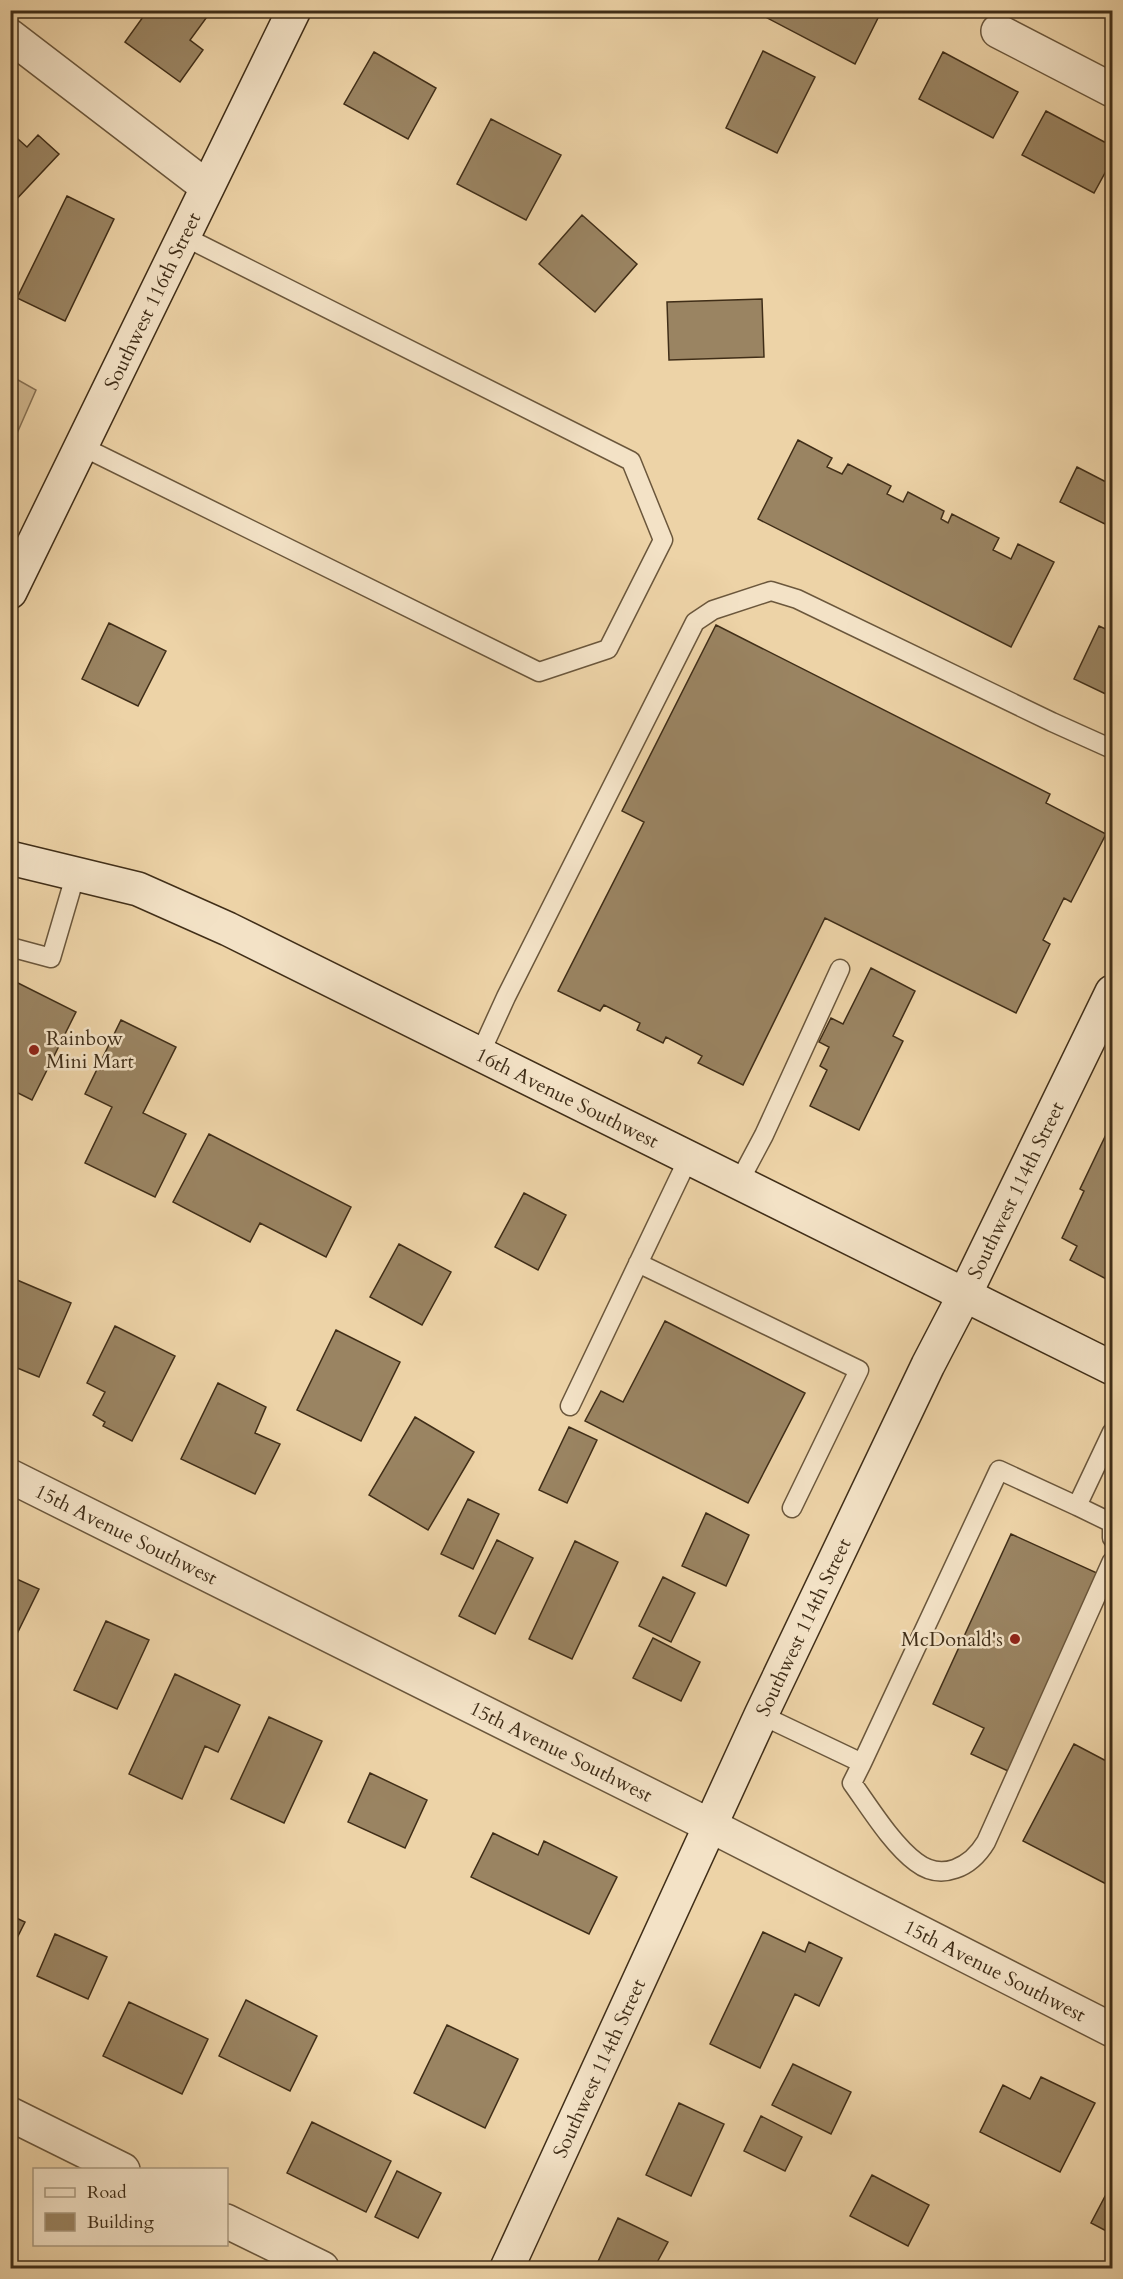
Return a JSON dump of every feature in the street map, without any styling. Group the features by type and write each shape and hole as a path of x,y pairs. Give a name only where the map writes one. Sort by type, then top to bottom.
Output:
{"street":[{"name":"Southwest 116th Street","path":"10,592 294,10"},
{"path":"998,31 1113,90"},
{"path":"10,36 207,187"},
{"name":"16th Avenue Southwest","path":"10,858 138,889 189,911 1113,1368"},
{"name":"Southwest 114th Street","path":"507,2268 761,1715 928,1365 1113,992"},
{"name":"15th Avenue Southwest","path":"10,1476 711,1826 1113,2030"},
{"path":"10,2114 121,2168"},
{"path":"228,2222 322,2268"}],"lane":[{"path":"81,446 538,672 608,649 663,540 631,461 183,236"},
{"path":"480,1054 506,997 695,622 713,610 771,591 797,599 1113,749"},
{"path":"10,947 51,958 76,873"},
{"path":"739,1182 764,1135 840,969"},
{"path":"570,1406 689,1157"},
{"path":"638,1263 859,1370 792,1508"},
{"path":"1077,1506 1113,1432"},
{"path":"1113,1538 1112,1523 999,1470 852,1783 886,1831 916,1863 943,1871 957,1869 969,1863 979,1854 1113,1561"},
{"path":"761,1715 862,1763"}],"shaded area":[{"path":"11,376 36,390 11,447"}],"building":[{"path":"148,10 212,10 190,40 203,50 180,82 125,42"},
{"path":"752,10 882,10 855,64"},
{"path":"763,51 815,77 777,153 726,128"},
{"path":"374,52 436,88 408,139 344,104"},
{"path":"943,52 1018,92 993,138 919,99"},
{"path":"1046,111 1112,146 1112,160 1094,193 1022,155"},
{"path":"491,119 561,155 526,220 457,184"},
{"path":"10,132 27,147 38,135 59,154 10,206"},
{"path":"67,196 114,219 65,321 17,298"},
{"path":"582,215 637,264 595,312 539,264"},
{"path":"762,299 764,357 669,360 667,302"},
{"path":"798,440 832,458 827,467 842,474 848,464 891,486 887,494 903,502 908,492 944,511 941,519 948,523 952,514 999,538 993,550 1011,559 1018,544 1054,562 1011,647 758,519"},
{"path":"1077,467 1112,485 1112,518 1109,526 1060,502"},
{"path":"109,623 166,651 138,706 82,679"},
{"path":"716,625 1050,794 1046,803 1106,834 1071,902 1064,898 1043,940 1050,944 1016,1013 825,918 743,1085 698,1063 702,1056 666,1037 663,1043 637,1030 640,1023 604,1005 600,1011 558,991 644,822 622,811"},
{"path":"1099,626 1112,632 1112,697 1074,679"},
{"path":"871,968 915,991 893,1036 903,1041 859,1130 810,1106 827,1070 820,1066 829,1047 819,1042 831,1018 843,1024"},
{"name":"Rainbow Mini Mart","path":"10,979 76,1012 32,1100 10,1089"},
{"path":"121,1020 176,1047 143,1113 186,1134 155,1197 85,1163 112,1107 85,1094"},
{"path":"1112,1122 1112,1282 1070,1260 1077,1246 1062,1238 1084,1191 1080,1189"},
{"path":"209,1134 351,1207 326,1257 260,1223 250,1242 173,1202"},
{"path":"524,1193 566,1215 538,1270 495,1247"},
{"path":"399,1244 451,1272 422,1325 370,1297"},
{"path":"10,1277 71,1303 39,1377 10,1365"},
{"path":"665,1321 805,1393 748,1503 585,1421 601,1391 623,1402"},
{"path":"115,1326 175,1356 132,1441 103,1426 105,1422 93,1415 105,1392 87,1383"},
{"path":"336,1330 400,1362 361,1441 297,1410"},
{"path":"218,1383 266,1407 255,1433 280,1444 255,1494 181,1459"},
{"path":"415,1417 474,1452 428,1530 369,1495"},
{"path":"569,1427 597,1440 567,1503 539,1490"},
{"path":"468,1499 499,1514 473,1569 441,1554"},
{"path":"706,1513 749,1535 726,1586 682,1566"},
{"name":"McDonald's","path":"1011,1534 1097,1573 1008,1771 971,1754 984,1728 933,1704"},
{"path":"497,1540 533,1558 495,1634 459,1616"},
{"path":"575,1541 618,1562 572,1659 529,1639"},
{"path":"10,1576 39,1589 10,1648"},
{"path":"663,1577 695,1593 671,1642 639,1626"},
{"path":"106,1621 149,1640 117,1709 74,1690"},
{"path":"653,1638 700,1662 681,1701 633,1678"},
{"path":"175,1674 240,1705 218,1752 205,1746 182,1799 129,1774"},
{"path":"269,1717 322,1741 284,1823 231,1799"},
{"path":"1074,1744 1112,1764 1112,1887 1023,1841"},
{"path":"370,1773 427,1800 405,1848 348,1822"},
{"path":"493,1833 538,1855 544,1841 617,1877 589,1934 471,1877"},
{"path":"10,1915 25,1922 10,1952"},
{"path":"763,1932 805,1952 809,1942 842,1958 819,2006 795,1994 760,2068 710,2044"},
{"path":"55,1934 107,1957 88,1999 37,1976"},
{"path":"246,2000 317,2036 290,2091 219,2056"},
{"path":"129,2002 208,2039 182,2094 103,2056"},
{"path":"447,2025 518,2059 485,2128 414,2093"},
{"path":"793,2064 851,2092 831,2134 772,2105"},
{"path":"1041,2077 1095,2103 1060,2172 980,2132 1003,2085 1030,2099"},
{"path":"679,2103 724,2124 691,2196 646,2175"},
{"path":"761,2116 802,2137 785,2171 744,2151"},
{"path":"312,2122 391,2161 366,2212 287,2173"},
{"path":"397,2171 441,2193 418,2238 375,2217"},
{"path":"872,2175 929,2205 908,2246 850,2216"},
{"path":"1112,2183 1112,2234 1091,2223"},
{"path":"618,2218 668,2242 654,2268 595,2268"}],"place":[{"name":"Rainbow Mini Mart","path":"34,1050"},
{"name":"McDonald's","path":"1015,1639"}]}
